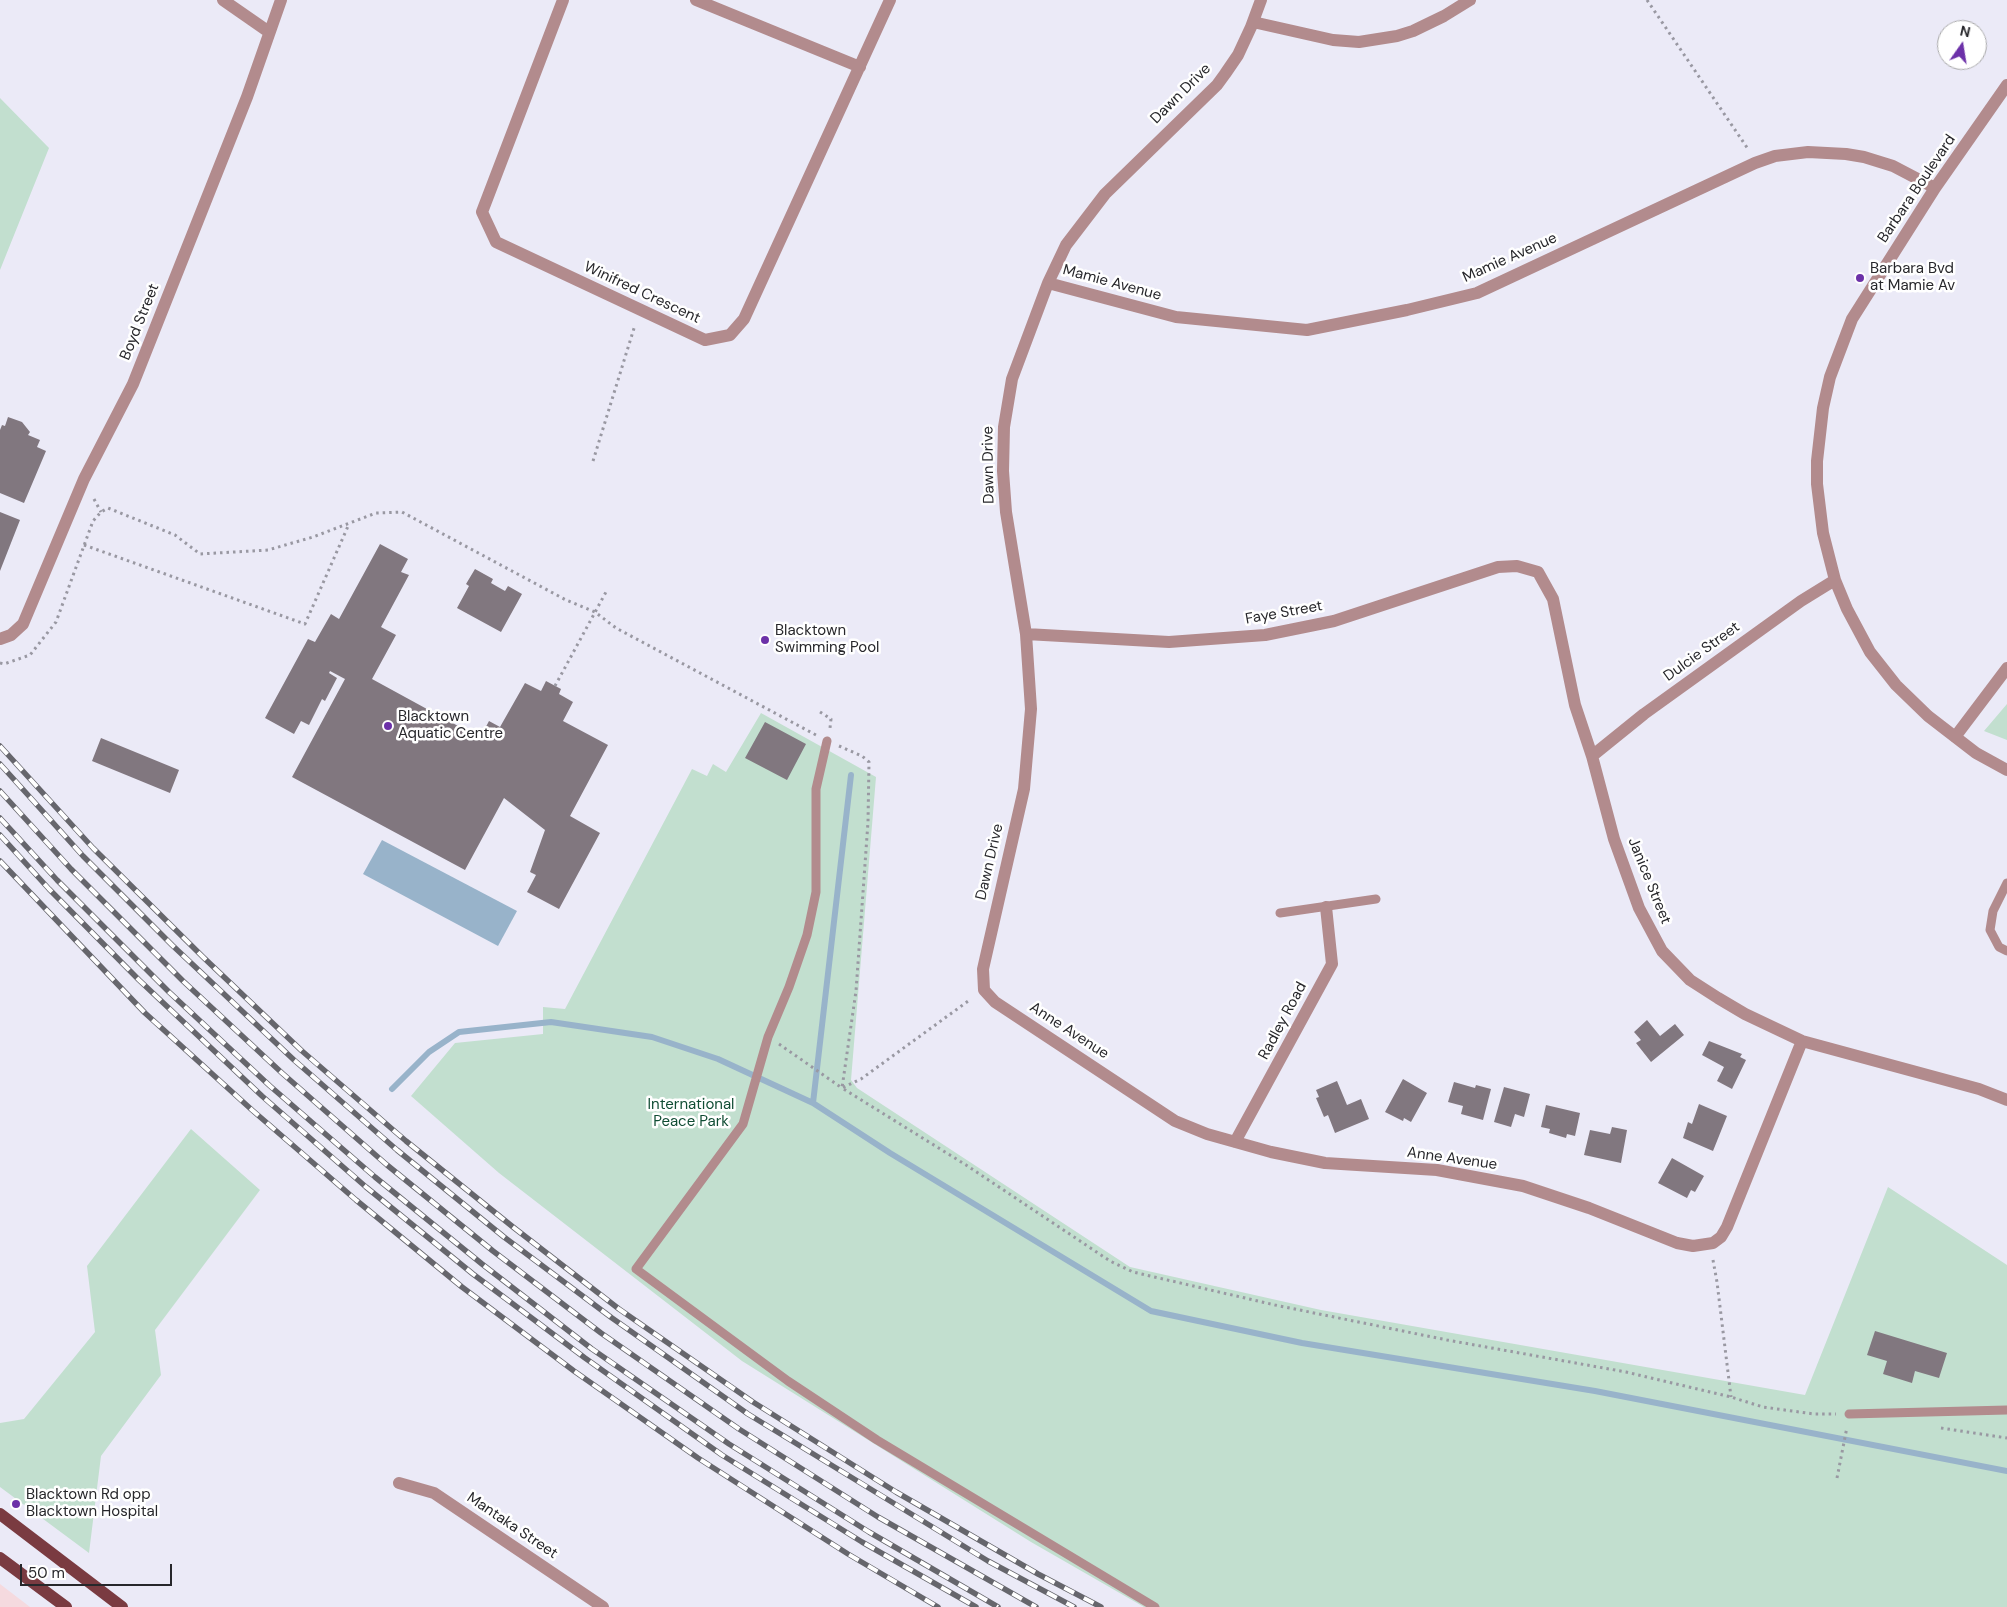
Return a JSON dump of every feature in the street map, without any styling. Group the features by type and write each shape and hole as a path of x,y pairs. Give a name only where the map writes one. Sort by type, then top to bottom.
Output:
{"main road":[{"path":"0,1514 122,1607"},
{"path":"0,1558 66,1607"}],"street":[{"path":"223,0 270,32"},
{"name":"Boyd Street","path":"0,639 11,635 23,624 84,479 133,384 248,97 281,0"},
{"name":"Winifred Crescent","path":"563,0 482,212 496,242 705,340 730,335 744,318 890,0"},
{"path":"696,0 860,67"},
{"name":"Dawn Drive","path":"984,990 983,969 1024,789 1030,708 1026,634 1006,512 1003,470 1004,427 1012,379 1048,283 1066,245 1093,207 1138,160 1217,85 1238,55 1254,22 1261,0"},
{"path":"1254,22 1332,40 1359,42 1397,36 1413,31 1444,16 1470,0"},
{"name":"Barbara Boulevard","path":"2007,86 1936,188 1852,319 1830,377 1822,408 1817,484 1822,533 1835,580 1855,625 1879,665 1912,702 1954,738 2007,770"},
{"name":"Mamie Avenue","path":"1048,283 1176,317 1307,330 1407,310 1477,293 1755,163 1775,156 1808,152 1864,157 1894,166 1936,188"},
{"name":"Faye Street","path":"1026,634 1169,642 1264,635 1334,621 1498,567 1517,566 1538,572"},
{"name":"Janice Street","path":"1538,572 1553,599 1575,705 1592,756 1614,839 1639,908 1662,951 1690,980 1745,1014 1802,1041 1946,1079 2007,1100"},
{"name":"Dulcie Street","path":"1592,756 1652,708 1835,580"},
{"path":"1954,738 2007,668"},
{"name":"Radley Road","path":"1235,1142 1332,964 1326,907"},
{"name":"Anne Avenue","path":"984,990 995,1002 1175,1120 1207,1134 1271,1152 1325,1163 1437,1170 1480,1177 1555,1196 1677,1243 1693,1246 1709,1244"},
{"path":"1709,1244 1721,1237 1727,1227 1802,1041"},
{"name":"Mantaka Street","path":"399,1483 434,1493 603,1607"}],"lane":[{"path":"827,741 816,789 816,892 809,926 789,987 768,1037 744,1124 636,1269 788,1381 877,1440 1154,1607"},
{"path":"2007,882 1994,911 1990,930 1999,947 2007,951"},
{"path":"1280,912 1376,899"},
{"path":"1849,1414 2007,1410"}],"path":[{"path":"1648,0 1740,137 1755,163"},
{"path":"593,461 639,310"},
{"path":"0,663 4,664 30,655 56,622 93,521 101,512 108,508 175,535 200,554 268,550 313,537 376,513 402,512 566,600 595,612 616,628 827,741 862,756 869,762 868,822 856,991 842,1088"},
{"path":"84,545 305,624 348,524"},
{"path":"555,686 606,592"},
{"path":"842,1088 861,1079 984,990"},
{"path":"768,1037 842,1088 966,1165 1110,1260 1133,1272 1275,1305 1447,1340 1626,1372 1731,1397 1763,1408 1814,1414 1849,1414 1836,1478"},
{"path":"1709,1244 1717,1282 1731,1397"},
{"path":"1934,1426 2007,1438"},
{"path":"1847,1427 1853,1427"}],"shaded area":[{"path":"0,1584 30,1607 0,1607"}],"green space":[{"path":"0,98 49,148 0,270"},
{"path":"2007,704 2007,740 1984,731"},
{"name":"International Peace Park","path":"761,713 876,777 851,1080 857,1088 1130,1267 1321,1310 1805,1395 1888,1187 2007,1265 2007,1607 1144,1607 1031,1542 742,1361 499,1173 411,1096 455,1043 543,1034 543,1007 565,1009 692,769 707,776 713,764 726,772"},
{"path":"191,1129 260,1190 155,1330 161,1375 101,1456 89,1553 0,1487 0,1423 24,1419 95,1332 87,1266"}],"water":[{"path":"382,840 517,911 498,946 363,874"}],"building":[{"path":"8,417 22,422 30,432 28,435 40,440 37,447 46,451 24,503 0,493 0,430 2,425 5,426"},
{"path":"0,512 20,520 0,571"},
{"name":"Blacktown Aquatic Centre","path":"380,544 408,559 401,572 409,575 381,627 396,635 372,679 480,738 489,721 500,727 525,683 541,691 546,681 561,689 559,694 573,702 563,721 608,745 570,816 600,833 559,909 527,892 536,875 530,872 545,830 504,798 465,870 292,777 345,679 330,671 329,673 337,678 325,701 322,699 309,725 301,721 294,734 265,718 308,639 315,642 331,614 339,619"},
{"path":"475,569 493,579 491,583 505,591 508,586 522,594 501,632 457,608 469,586 466,584"},
{"path":"765,722 806,744 787,780 745,758"},
{"path":"101,738 179,770 170,793 92,761"},
{"path":"1647,1020 1660,1036 1675,1024 1684,1035 1651,1062 1636,1043 1641,1040 1634,1032"},
{"path":"1709,1041 1742,1054 1740,1057 1746,1060 1732,1089 1717,1081 1724,1067 1702,1055"},
{"path":"1403,1079 1427,1093 1411,1122 1404,1118 1403,1121 1385,1112"},
{"path":"1337,1081 1347,1105 1361,1099 1369,1119 1335,1133 1328,1115 1324,1117 1316,1098 1319,1097 1316,1090"},
{"path":"1454,1082 1475,1088 1476,1085 1491,1089 1483,1120 1461,1114 1463,1106 1448,1102"},
{"path":"1504,1087 1530,1094 1524,1117 1515,1114 1511,1127 1494,1122"},
{"path":"1699,1104 1727,1116 1713,1151 1683,1138 1688,1122 1692,1124"},
{"path":"1546,1105 1580,1113 1575,1136 1567,1134 1566,1138 1549,1133 1550,1129 1541,1127"},
{"path":"1612,1127 1627,1130 1621,1163 1584,1155 1590,1130 1610,1134"},
{"path":"1672,1158 1704,1176 1695,1192 1691,1190 1687,1198 1658,1183"},
{"path":"1875,1331 1947,1353 1939,1378 1915,1371 1912,1383 1883,1374 1887,1361 1867,1355"}],"waterway":[{"path":"813,1103 851,775"},
{"path":"392,1089 429,1052 459,1032 551,1022 652,1037 718,1059 813,1103 890,1153 1151,1311 1302,1343 1595,1391 2007,1471"}],"railway":[{"path":"0,746 93,848 203,957 302,1051 406,1141 513,1227 619,1309 753,1402 896,1492 1038,1574 1101,1607"},
{"path":"0,764 83,856 172,945 294,1060 397,1150 504,1237 612,1318 748,1414 988,1561 1074,1607"},
{"path":"0,791 71,869 183,981 282,1073 387,1165 493,1251 601,1333 739,1429 878,1517 1036,1607"},
{"path":"0,818 57,880 169,992 270,1086 375,1177 482,1264 592,1349 729,1444 869,1532 998,1607"},
{"path":"0,835 49,889 139,980 262,1096 366,1187 473,1274 585,1358 722,1455 862,1542 976,1607"},
{"path":"0,861 145,1013 252,1110 356,1200 462,1287 574,1371 698,1458 848,1554 938,1607"}],"place":[{"name":"Barbara Bvd at Mamie Av","path":"1860,278"},
{"name":"Blacktown Swimming Pool","path":"765,640"},
{"name":"Blacktown Aquatic Centre","path":"388,726"},
{"name":"Blacktown Rd opp Blacktown Hospital","path":"16,1504"}]}
